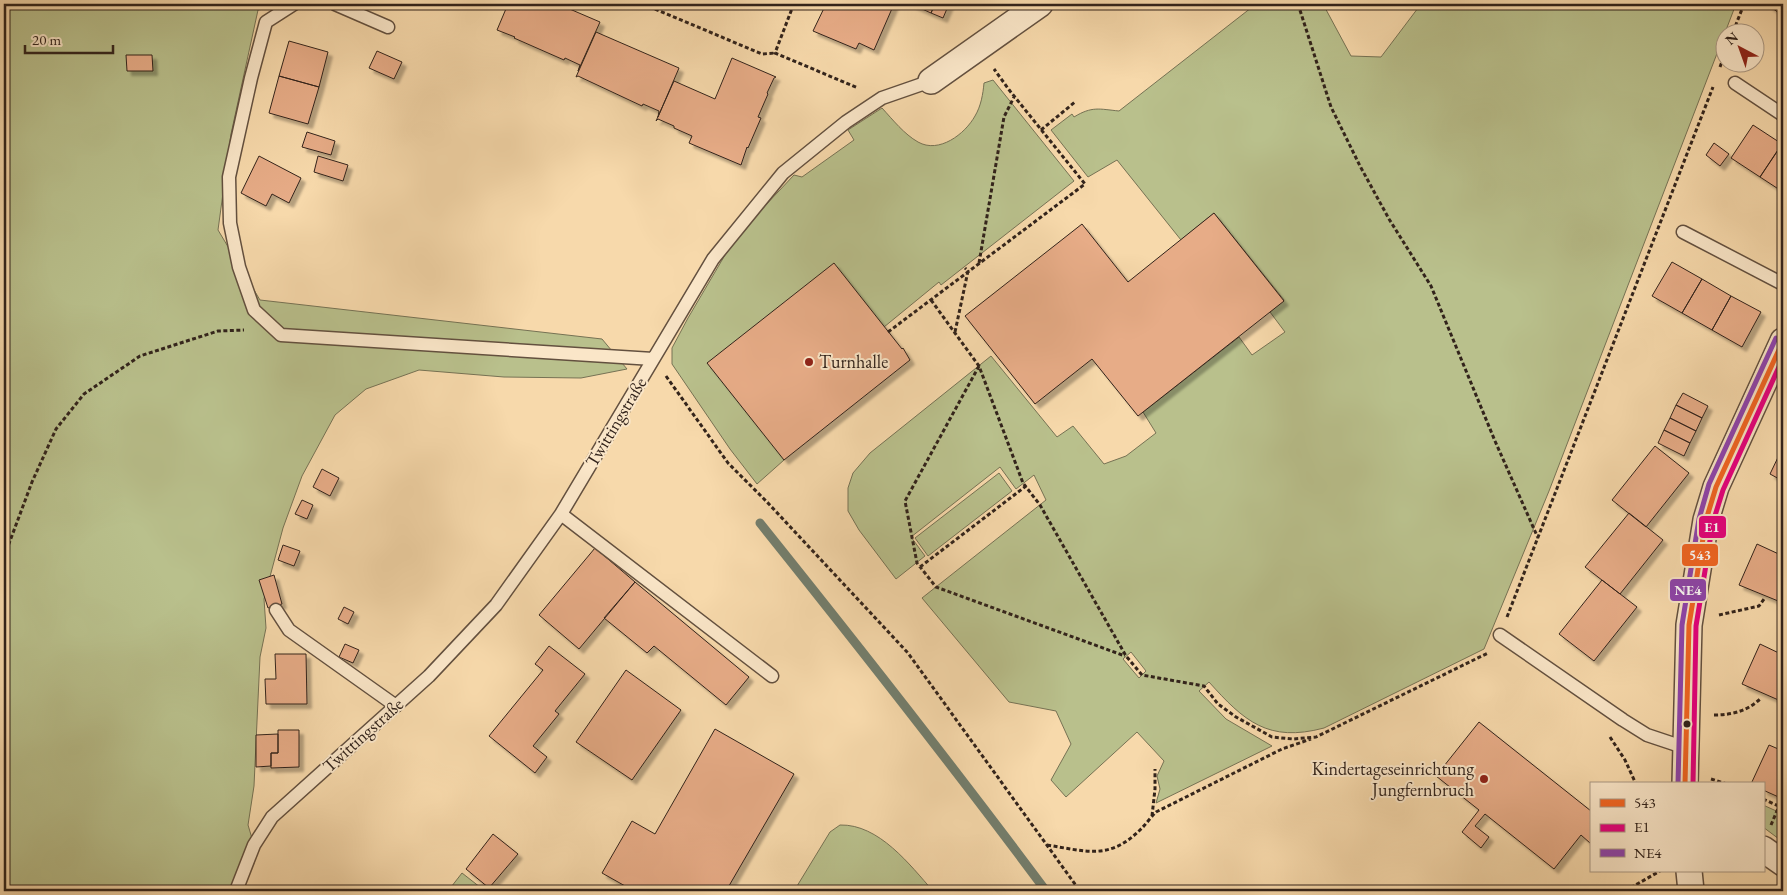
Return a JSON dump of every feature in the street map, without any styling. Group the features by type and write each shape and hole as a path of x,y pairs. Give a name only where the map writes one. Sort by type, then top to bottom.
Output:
{"street":[{"name":"Twittingstraße","path":"930,80 1040,4"},
{"path":"1695,781 1686,748 1689,625 1706,520 1716,487 1783,341"},
{"path":"1767,838 1783,863"},
{"path":"1689,872 1691,891"}],"lane":[{"path":"294,4 266,22 250,78 229,177 230,223 239,267 254,310 281,335 653,359"},
{"path":"335,4 388,27"},
{"name":"Twittingstraße","path":"236,891 254,845 272,817 429,676 496,605 561,514 713,259 783,172 846,122 882,98 930,80"},
{"path":"1735,83 1783,116"},
{"path":"1683,232 1783,284"},
{"path":"561,514 772,676"},
{"path":"276,610 289,630 396,706"},
{"path":"1500,635 1647,735 1686,748"}],"path":[{"path":"643,4 762,54 775,53 882,98"},
{"path":"775,53 793,6 792,4"},
{"path":"1298,4 1331,107 1389,219 1431,286 1495,441 1538,538"},
{"path":"1737,22 1744,4"},
{"path":"888,332 1085,184 977,49"},
{"path":"1046,845 1092,852 1106,851 1123,843 1141,829 1156,812 1282,749 1316,737 1489,653 1500,635 1714,82"},
{"path":"979,263 1004,117 1014,97"},
{"path":"1041,130 1075,102"},
{"path":"965,268 968,271"},
{"path":"955,333 968,271"},
{"path":"931,300 979,366 1026,486 1040,505 1126,656 1142,675 1204,686 1218,704 1250,726 1272,737 1293,739 1316,737"},
{"path":"4,557 32,482 56,429 84,394 140,356 185,340 218,331 255,329 281,335"},
{"path":"653,359 677,389 728,463 908,653 1080,891"},
{"path":"979,366 906,501 917,563 936,587 1126,656"},
{"path":"920,567 1026,486"},
{"path":"1716,615 1758,606 1764,599"},
{"path":"1706,716 1726,715 1752,707 1761,698"},
{"path":"1623,720 1609,738 1625,760 1635,782"},
{"path":"1152,816 1155,769"},
{"path":"1695,781 1718,780 1722,782"},
{"path":"1764,799 1781,807 1767,838"},
{"path":"1625,891 1658,872"}],"green space":[{"path":"4,4 277,4 276,7 258,10 231,134 218,230 260,300 602,339 627,369 581,378 504,377 419,370 366,389 335,415 302,476 283,528 264,599 266,628 260,657 254,786 248,825 254,845 236,891 4,891"},
{"path":"1256,4 1323,4 1351,56 1381,57 1418,8 1418,4 1736,4 1729,22 1714,22 1714,61 1549,491 1484,649 1324,728 1304,732 1287,733 1259,725 1246,718 1234,708 1209,682 1199,691 1226,719 1272,746 1156,803 1160,789 1157,776 1164,761 1137,732 1066,797 1051,780 1071,744 1056,711 1009,702 922,598 1046,500 1034,475 1016,489 1000,467 911,537 925,556 896,579 859,530 848,511 848,488 853,473 870,453 991,356 1057,437 1073,426 1104,464 1126,456 1156,433 1143,412 1239,337 1252,355 1285,332 1270,312 1284,300 1214,213 1181,240 1117,160 1088,177 1051,130 1072,114 1074,117 1086,111 1119,111","holes":["1131,652 1146,671 1139,678 1123,659"]},
{"path":"993,80 1074,181 941,285 939,282 884,327 784,460 757,484 730,449 672,364 672,348 688,318 725,255 746,226 794,175 802,177 854,140 848,130 882,108 903,131 918,142 934,146 943,144 958,135 971,123 980,104 984,83"},
{"path":"999,473 1012,491 928,556 915,538"},
{"path":"1764,805 1783,814 1783,842 1764,828"},
{"path":"840,825 854,826 868,831 880,839 904,858 933,891 794,891 830,832"},
{"path":"462,873 485,891 448,891"}],"building":[{"path":"508,4 558,4 600,22 578,71 580,65 565,58 564,60 497,30"},
{"path":"826,4 894,4 874,50 859,43 856,49 813,31"},
{"path":"911,4 935,4 931,13"},
{"path":"935,4 949,4 943,18 931,13"},
{"path":"1783,4 1783,16 1768,5"},
{"path":"596,32 679,68 658,117 659,111 643,104 642,106 578,76 576,77"},
{"path":"289,41 328,52 319,87 279,76"},
{"path":"377,51 402,62 394,79 369,68"},
{"path":"126,55 152,55 153,71 127,71"},
{"path":"732,58 776,77 767,93 758,117 761,118 747,147 741,165 689,143 692,136 658,119 656,121 674,81 715,99"},
{"path":"279,76 319,87 308,124 269,113"},
{"path":"1753,125 1782,144 1760,177 1731,158"},
{"path":"307,132 335,141 331,155 302,147"},
{"path":"1714,143 1729,154 1720,166 1706,155"},
{"path":"1783,145 1783,192 1760,177"},
{"path":"259,156 301,178 289,203 272,194 266,206 241,193"},
{"path":"318,156 348,165 343,181 314,172"},
{"path":"1214,213 1284,301 1138,416 1092,359 1035,404 965,316 1082,224 1128,282"},
{"path":"1672,262 1702,279 1682,313 1652,296"},
{"name":"Turnhalle","path":"834,263 903,348 910,360 784,460 707,363"},
{"path":"1702,279 1731,296 1712,330 1682,313"},
{"path":"1731,296 1761,312 1742,347 1712,330"},
{"path":"1683,393 1708,406 1702,418 1676,405"},
{"path":"1676,405 1702,418 1696,431 1670,418"},
{"path":"1670,418 1696,431 1690,443 1664,430"},
{"path":"1664,430 1690,443 1684,456 1658,443"},
{"path":"1655,446 1689,473 1646,527 1612,500"},
{"path":"1783,450 1783,481 1770,474"},
{"path":"322,469 339,478 330,496 313,487"},
{"path":"302,500 313,505 307,519 295,514"},
{"path":"1629,513 1663,540 1620,594 1585,567"},
{"path":"1757,544 1783,556 1783,603 1739,585"},
{"path":"283,545 300,551 294,566 278,560"},
{"path":"595,548 635,582 579,649 539,615"},
{"path":"274,575 282,604 268,608 259,580"},
{"path":"1602,580 1637,607 1594,661 1559,634"},
{"path":"635,582 749,677 726,705 654,646 647,653 604,618"},
{"path":"344,607 354,612 348,624 338,619"},
{"path":"345,644 359,650 353,663 339,657"},
{"path":"1760,644 1783,655 1783,702 1742,684"},
{"path":"549,646 585,674 555,711 559,714 533,746 547,757 535,773 489,736 543,670 535,664"},
{"path":"275,654 306,654 307,704 266,704 265,679 276,679"},
{"path":"626,670 681,710 632,780 576,742"},
{"path":"1479,722 1590,810 1590,843 1581,835 1554,869 1485,814 1475,826 1489,837 1481,848 1462,832 1479,810 1436,776"},
{"path":"715,729 794,774 726,891 634,891 602,873 632,821 655,834"},
{"path":"278,730 299,730 299,767 271,768 271,753 278,753"},
{"path":"278,734 278,753 271,753 271,766 256,767 256,735"},
{"path":"1769,745 1783,751 1783,799 1764,790 1764,782 1752,782"},
{"path":"493,834 518,854 489,888 466,869"}],"waterway":[{"path":"760,523 833,614 1046,891"}],"transit line":[{"name":"NE4","path":"1678,782 1682,625 1699,519 1709,484 1776,338"},
{"name":"543","path":"1685,782 1689,625 1706,520 1716,487 1783,341"},
{"name":"E1","path":"1693,782 1696,626 1713,522 1723,490 1783,358"}],"place":[{"name":"Turnhalle","path":"809,362"},
{"name":"Kindertageseinrichtung Jungfernbruch","path":"1484,779"}]}
